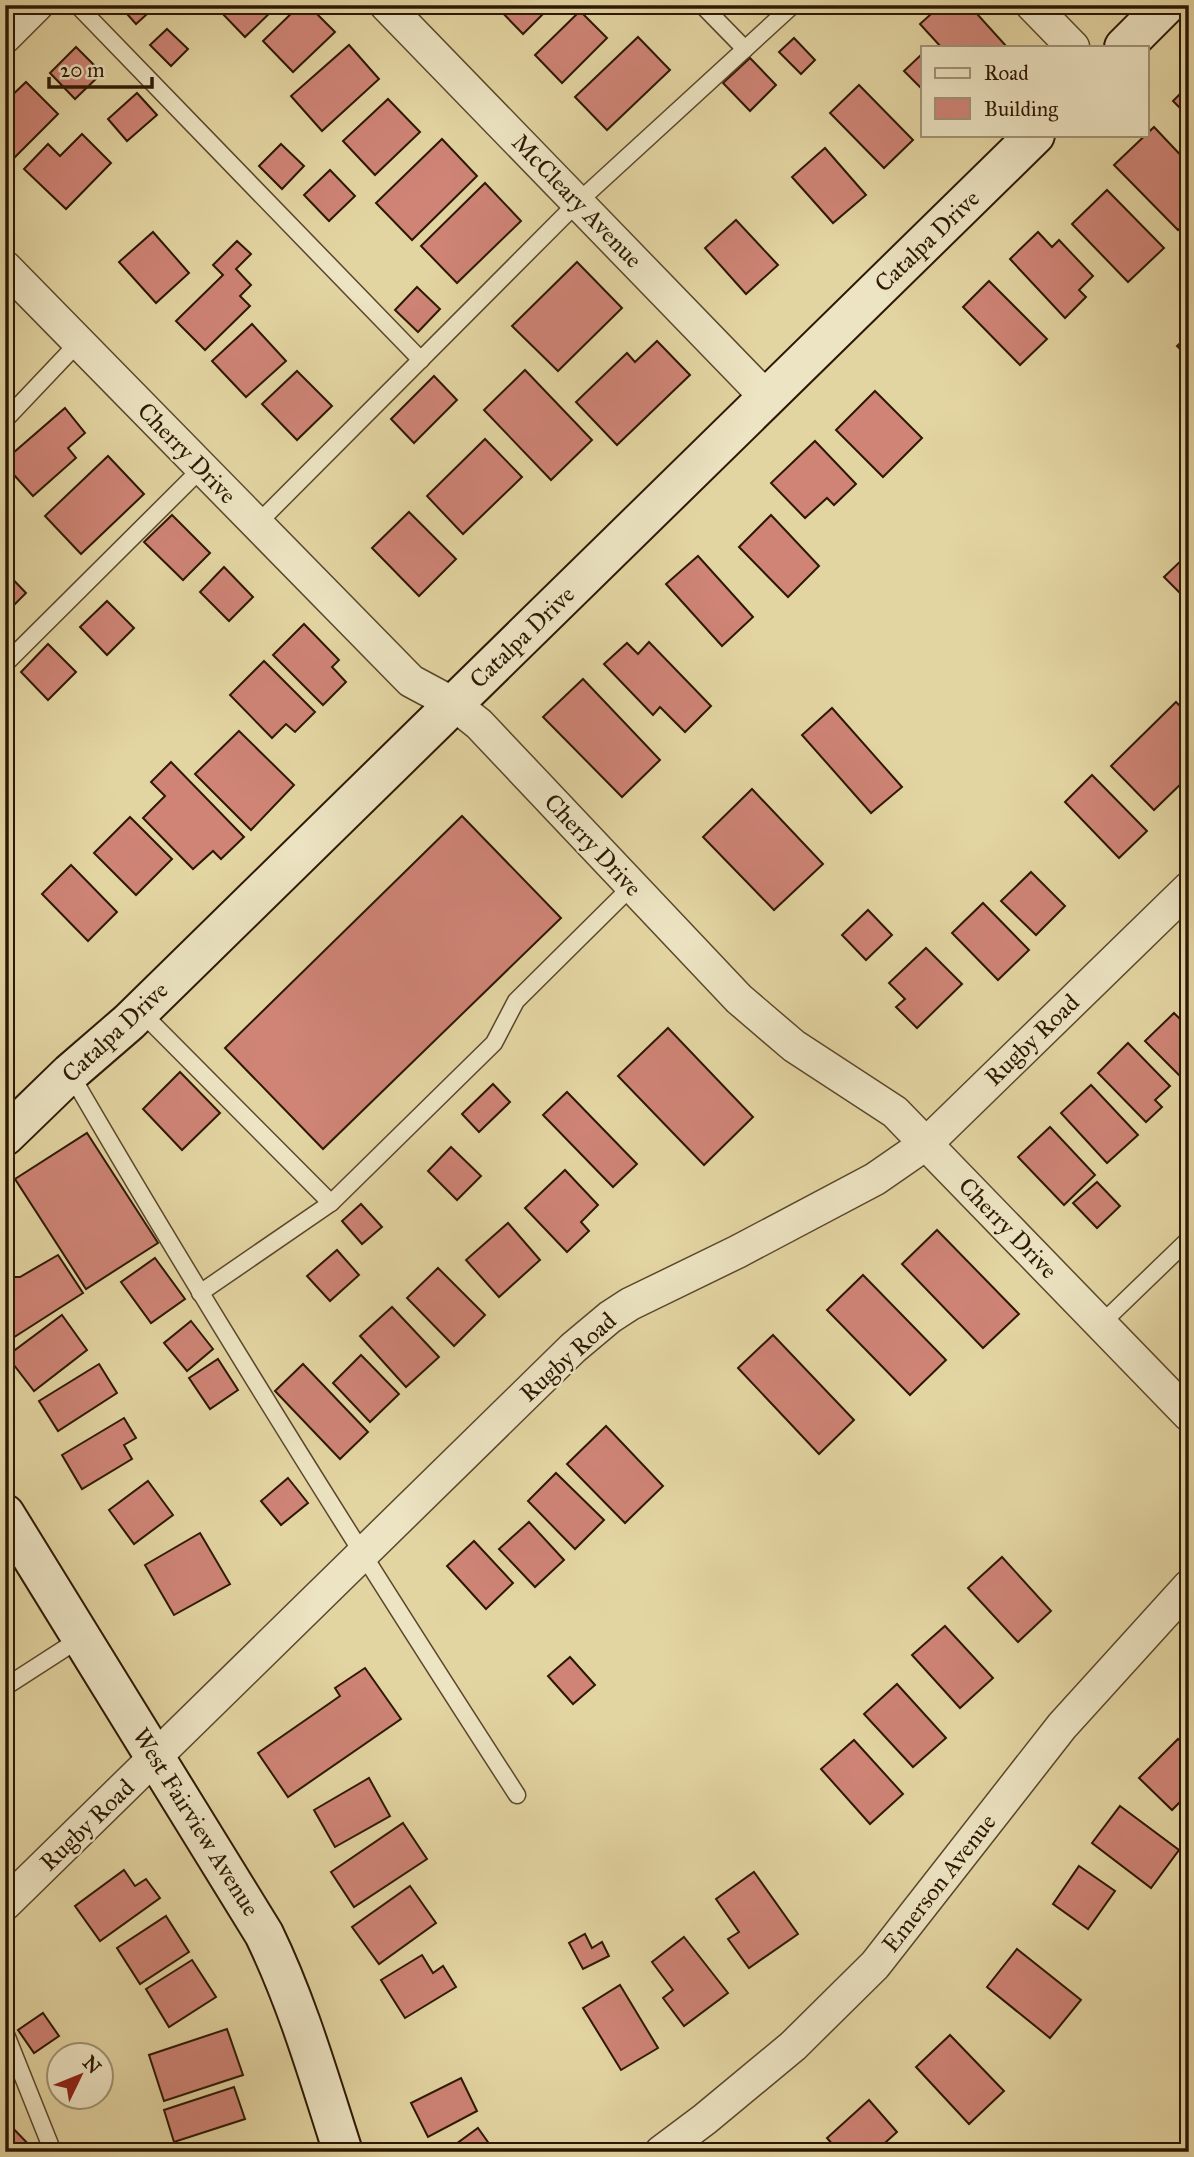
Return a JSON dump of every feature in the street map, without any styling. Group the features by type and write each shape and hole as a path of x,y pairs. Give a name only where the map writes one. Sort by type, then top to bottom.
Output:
{"street":[{"name":"McCleary Avenue","path":"386,5 767,398"},
{"path":"1032,5 1072,46"},
{"path":"1125,46 1166,5"},
{"name":"Catalpa Drive","path":"5,1136 70,1073 140,1012 1034,136"},
{"name":"Cherry Drive","path":"5,267 411,681 454,704 479,724 739,999 794,1045 895,1112 1189,1415"},
{"name":"Rugby Road","path":"5,1905 573,1348 610,1317 875,1179 927,1143 1189,888"},
{"name":"West Fairview Avenue","path":"5,1514 244,1899 283,1974 342,2152"},
{"name":"Emerson Avenue","path":"660,2152 705,2119 793,2046 875,1965 1062,1726 1189,1586"}],"lane":[{"path":"77,5 421,360"},
{"path":"702,5 745,49"},
{"path":"257,524 578,202 793,5"},
{"path":"5,420 79,342"},
{"path":"5,664 202,468"},
{"path":"200,1293 331,1203 494,1043 516,1001 632,886"},
{"path":"140,1012 331,1203"},
{"path":"70,1073 200,1293 361,1553 517,1795"},
{"path":"1101,1324 1189,1239"},
{"path":"5,1687 81,1638"},
{"path":"5,2032 53,2152"}],"building":[{"path":"119,5 157,5 136,24"},
{"path":"224,5 278,5 245,37 219,10"},
{"path":"300,5 308,5 335,32 293,72 263,41"},
{"path":"495,5 552,5 523,34"},
{"path":"941,5 969,5 1006,46 940,46 920,24"},
{"path":"580,11 607,38 562,83 535,55"},
{"path":"167,29 188,49 171,66 150,45"},
{"path":"638,37 670,70 607,130 575,97"},
{"path":"794,38 815,60 801,74 779,52"},
{"path":"349,45 379,79 322,131 291,96"},
{"path":"76,47 102,73 75,99 50,73"},
{"path":"921,55 921,88 904,71"},
{"path":"750,58 776,85 750,111 723,83"},
{"path":"26,82 58,114 15,157 5,147 5,102"},
{"path":"859,85 913,140 884,168 830,113"},
{"path":"1189,85 1189,117 1173,101"},
{"path":"137,93 157,115 127,141 108,119"},
{"path":"388,99 420,132 375,175 343,141"},
{"path":"1154,127 1189,164 1189,220 1178,230 1114,165 1145,136 1148,136"},
{"path":"82,134 111,163 66,209 24,169 48,144 60,156"},
{"path":"442,139 477,176 412,240 376,203"},
{"path":"281,144 304,166 282,189 259,166"},
{"path":"825,148 866,195 833,223 792,177"},
{"path":"330,170 355,196 329,221 304,195"},
{"path":"485,183 521,221 457,283 421,246"},
{"path":"1107,190 1164,248 1128,282 1072,224"},
{"path":"736,220 778,265 746,294 705,248"},
{"path":"153,232 189,273 156,303 119,262"},
{"path":"1038,232 1052,247 1059,240 1093,276 1079,290 1086,297 1065,318 1010,259"},
{"path":"237,241 251,254 236,269 251,285 240,296 250,306 205,350 176,321 223,275 213,265"},
{"path":"577,262 622,308 558,371 512,326"},
{"path":"989,281 1047,339 1020,365 963,307"},
{"path":"417,287 440,309 418,332 395,310"},
{"path":"252,324 286,361 246,397 212,361"},
{"path":"1189,335 1189,358 1177,346"},
{"path":"657,341 690,375 617,445 576,402 627,353 635,362"},
{"path":"525,370 592,440 551,480 484,410"},
{"path":"297,371 332,406 297,440 262,404"},
{"path":"434,376 457,400 414,443 391,419"},
{"path":"875,391 922,438 883,477 836,430"},
{"path":"65,408 85,433 68,448 76,458 33,496 5,465 5,460"},
{"path":"485,439 522,477 463,534 427,496"},
{"path":"815,441 856,484 834,505 827,498 805,518 771,483"},
{"path":"108,456 144,494 81,554 45,516"},
{"path":"409,512 456,559 419,596 372,548"},
{"path":"172,515 210,553 183,580 144,542"},
{"path":"771,515 819,566 788,597 739,547"},
{"path":"1189,553 1189,602 1164,577"},
{"path":"698,556 753,617 722,646 666,584"},
{"path":"224,567 253,597 229,621 200,592"},
{"path":"5,571 26,593 5,614"},
{"path":"107,601 134,628 107,655 80,627"},
{"path":"304,624 339,660 332,667 346,682 323,705 273,655"},
{"path":"649,642 711,706 685,732 660,707 653,715 604,664 627,643 638,654"},
{"path":"48,644 76,672 48,700 21,672"},
{"path":"264,661 315,712 295,732 286,724 272,738 230,695"},
{"path":"583,679 660,760 622,797 543,717"},
{"path":"1176,702 1189,715 1189,776 1154,810 1111,766"},
{"path":"832,708 902,787 871,813 802,735"},
{"path":"239,731 294,785 251,830 195,774"},
{"path":"171,762 244,837 221,859 213,851 193,869 143,818 165,796 151,782"},
{"path":"1092,775 1147,831 1119,858 1065,802"},
{"path":"752,789 823,864 774,910 703,837"},
{"path":"462,816 561,918 323,1149 225,1048"},
{"path":"130,817 172,859 136,895 94,853"},
{"path":"71,865 117,912 88,941 42,894"},
{"path":"1031,872 1065,906 1036,935 1001,901"},
{"path":"983,903 1029,950 998,980 952,933"},
{"path":"868,910 892,935 866,960 842,935"},
{"path":"926,948 962,984 917,1028 896,1007 905,999 889,983"},
{"path":"1174,1013 1189,1028 1187,1083 1145,1041"},
{"path":"668,1028 753,1117 704,1165 618,1076"},
{"path":"1128,1043 1170,1086 1155,1100 1162,1107 1146,1122 1098,1073"},
{"path":"180,1072 220,1113 182,1150 143,1109"},
{"path":"493,1084 510,1102 479,1132 462,1114"},
{"path":"1091,1085 1138,1135 1107,1163 1061,1113"},
{"path":"567,1092 637,1164 613,1187 543,1115"},
{"path":"1050,1127 1095,1175 1064,1205 1018,1157"},
{"path":"87,1133 158,1243 86,1289 15,1179"},
{"path":"451,1147 481,1176 457,1200 428,1171"},
{"path":"565,1170 598,1205 581,1222 589,1231 567,1252 525,1208"},
{"path":"1097,1182 1120,1206 1097,1228 1073,1203"},
{"path":"361,1204 382,1227 362,1244 342,1221"},
{"path":"508,1223 540,1260 499,1297 466,1260"},
{"path":"937,1230 1019,1314 983,1348 902,1264"},
{"path":"337,1250 359,1275 330,1301 307,1276"},
{"path":"58,1255 83,1293 5,1343 5,1277 20,1277"},
{"path":"155,1258 185,1299 151,1323 121,1282"},
{"path":"438,1268 485,1315 454,1346 407,1298"},
{"path":"863,1275 946,1360 910,1395 827,1310"},
{"path":"392,1307 439,1357 406,1387 360,1336"},
{"path":"62,1315 87,1350 34,1391 7,1356"},
{"path":"191,1321 213,1349 187,1371 164,1343"},
{"path":"773,1335 854,1420 819,1454 738,1368"},
{"path":"361,1355 399,1394 370,1422 333,1383"},
{"path":"218,1359 238,1390 210,1409 189,1378"},
{"path":"99,1364 117,1393 58,1431 39,1401"},
{"path":"303,1364 368,1432 340,1459 275,1391"},
{"path":"124,1418 136,1438 124,1445 132,1459 82,1489 62,1455"},
{"path":"606,1426 663,1486 625,1523 567,1464"},
{"path":"556,1473 604,1520 575,1549 528,1501"},
{"path":"288,1478 308,1503 281,1525 261,1501"},
{"path":"148,1481 173,1515 134,1544 109,1510"},
{"path":"529,1522 564,1560 535,1587 499,1549"},
{"path":"200,1533 230,1584 174,1615 145,1565"},
{"path":"474,1541 513,1583 486,1609 447,1566"},
{"path":"1002,1557 1051,1611 1018,1642 968,1588"},
{"path":"945,1626 993,1678 960,1708 912,1655"},
{"path":"570,1657 595,1685 573,1704 548,1676"},
{"path":"365,1668 401,1719 288,1797 258,1753 340,1696 335,1688"},
{"path":"897,1684 946,1738 913,1767 864,1714"},
{"path":"1178,1739 1189,1749 1189,1755 1182,1761 1189,1767 1189,1793 1172,1810 1139,1778"},
{"path":"854,1740 903,1794 870,1824 821,1769"},
{"path":"369,1778 390,1816 335,1847 314,1810"},
{"path":"1120,1806 1179,1850 1151,1888 1092,1843"},
{"path":"403,1823 427,1859 354,1907 331,1872"},
{"path":"1079,1866 1115,1891 1088,1929 1053,1904"},
{"path":"124,1870 135,1886 146,1879 160,1898 100,1941 75,1906"},
{"path":"754,1872 798,1934 749,1968 728,1939 739,1932 716,1899"},
{"path":"410,1886 436,1923 379,1964 352,1927"},
{"path":"166,1916 189,1952 140,1984 117,1948"},
{"path":"585,1934 592,1948 602,1942 609,1956 583,1969 569,1943"},
{"path":"684,1937 728,1993 684,2026 663,1998 673,1990 652,1962"},
{"path":"1017,1949 1081,2000 1050,2038 987,1987"},
{"path":"422,1955 433,1973 443,1966 456,1987 405,2018 381,1980"},
{"path":"192,1960 216,1997 169,2027 146,1989"},
{"path":"620,1985 658,2048 621,2070 583,2008"},
{"path":"43,2013 59,2036 46,2042 34,2053 18,2030"},
{"path":"227,2029 243,2075 164,2101 149,2055"},
{"path":"950,2035 1004,2091 969,2124 916,2067"},
{"path":"461,2078 477,2111 428,2137 411,2103"},
{"path":"234,2087 245,2119 174,2142 164,2110"},
{"path":"869,2100 897,2132 875,2152 855,2152 852,2148 848,2152 839,2152 827,2138"},
{"path":"5,2120 36,2152 5,2152"},
{"path":"478,2128 495,2152 445,2152"}]}
